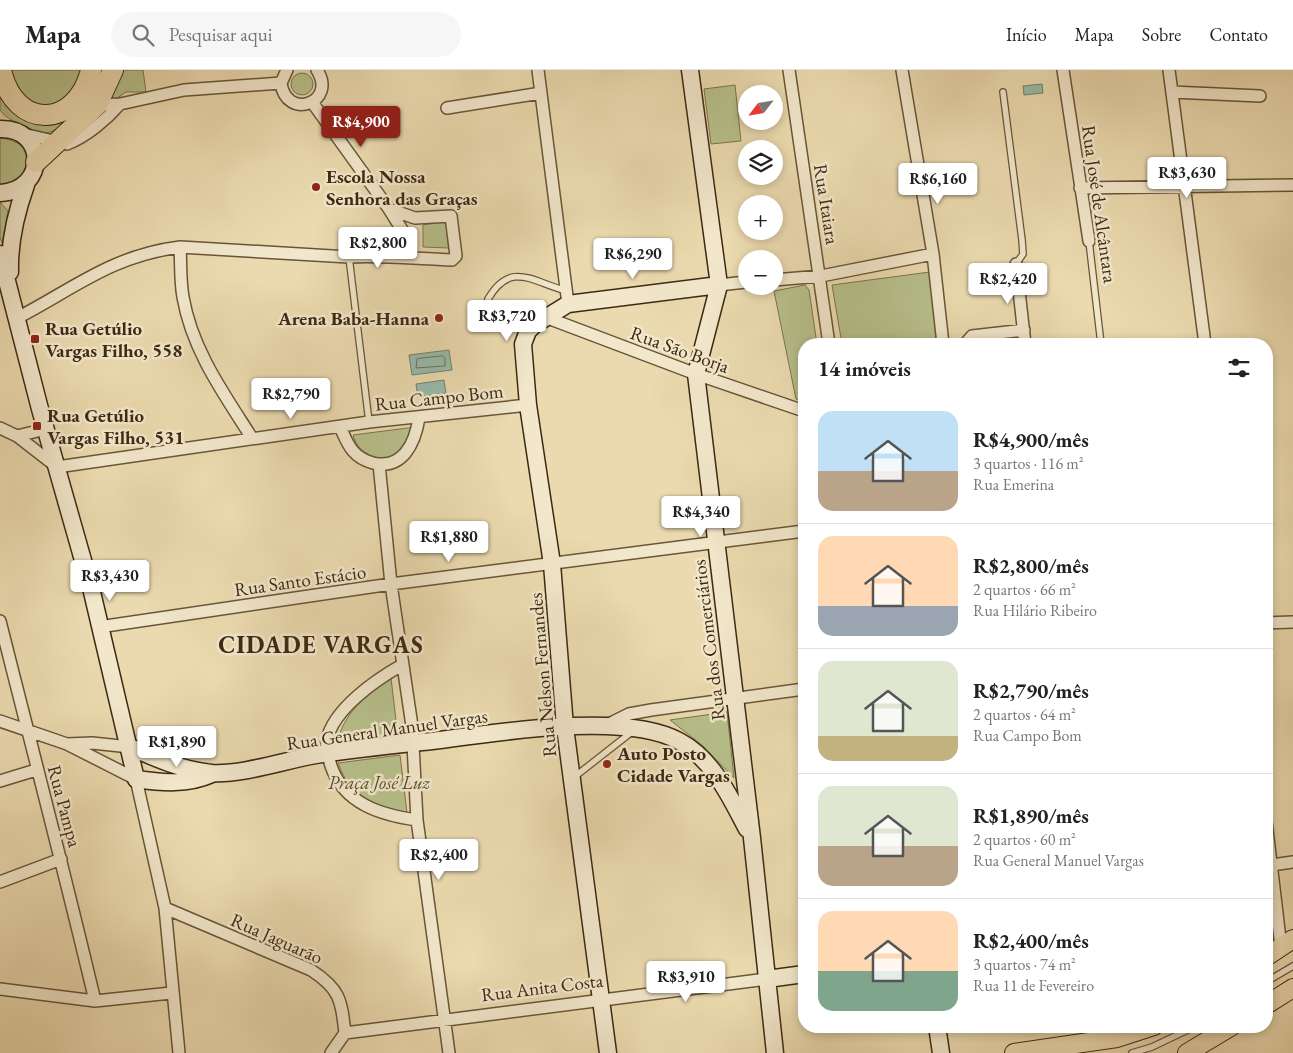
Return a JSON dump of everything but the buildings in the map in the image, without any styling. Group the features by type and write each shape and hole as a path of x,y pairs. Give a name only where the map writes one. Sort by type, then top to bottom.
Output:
{"highway":[{"path":"1,70 8,94 19,107 41,115 64,110 74,102 83,92 91,70"},
{"path":"36,162 97,105 113,70"}],"main road":[{"path":"1273,1001 1293,988"},
{"path":"1014,1053 1101,1034 1136,1033"},
{"path":"1187,1053 1220,1033"}],"street":[{"path":"286,70 281,83 285,97 291,102 305,105 312,102 322,91 323,84 317,70"},
{"path":"538,70 559,305 738,283"},
{"path":"690,70 719,284"},
{"name":"Rua Itaiara","path":"789,70 821,276 828,338"},
{"path":"902,70 933,254 942,338"},
{"name":"Rua José de Alcântara","path":"1063,70 1089,241"},
{"path":"1169,70 1204,338"},
{"path":"97,105 120,104 184,90 281,83"},
{"path":"1172,92 1260,96"},
{"path":"447,108 541,93"},
{"path":"312,102 389,209 406,236 407,258"},
{"path":"1,127 55,143 67,144 74,142 112,113 120,104"},
{"path":"10,292 12,231 16,211 36,162 33,147 22,134"},
{"path":"0,193 16,191 26,185"},
{"path":"1080,188 1293,185"},
{"path":"16,318 52,300 97,271 155,250 180,247 349,257 452,260 455,258 452,218 450,215 415,218 389,209"},
{"path":"180,247 183,296 198,348 252,438"},
{"path":"0,254 46,429 92,592 99,627 130,747 144,780 164,908 171,993 179,1053"},
{"path":"783,279 821,276 933,254"},
{"path":"1016,264 1025,338"},
{"name":"Rua dos Comerciários","path":"719,284 696,374 752,838 775,1053"},
{"name":"Rua São Borja","path":"559,305 696,374 798,409"},
{"name":"Rua Nelson Fernandes","path":"559,305 528,330 524,338 528,405 552,564 565,727 608,1053"},
{"path":"970,338 972,336 1024,330"},
{"name":"Rua Campo Bom","path":"57,467 369,422 528,405"},
{"path":"340,427 353,451 370,462 379,464 389,463 406,454 416,436 419,418"},
{"path":"0,428 17,436 57,467"},
{"path":"17,436 46,429"},
{"path":"379,464 391,584 413,743 417,820 449,1053"},
{"name":"Rua Santo Estácio","path":"99,627 391,584 717,541 798,533"},
{"name":"Rua Pampa","path":"0,621 95,1001"},
{"path":"1273,623 1293,622"},
{"path":"402,665 365,688 341,714 327,740 328,754 336,778 347,793 365,807 385,814 417,820"},
{"path":"606,726 629,714 798,690"},
{"path":"0,721 67,744 144,780 159,777 162,769 159,761 152,757"},
{"name":"Rua General Manuel Vargas","path":"144,780 184,782 197,780 214,773 328,754 413,743 565,727 606,726 637,728 660,733 679,741 696,753 713,771 752,838"},
{"path":"67,744 92,742 130,747"},
{"name":"Rua General Manuel Vargas","path":"130,747 184,768 214,773"},
{"path":"0,780 36,770"},
{"path":"0,882 61,859"},
{"path":"1273,865 1293,862"},
{"path":"1273,875 1280,948"},
{"name":"Rua Jaguarão","path":"164,908 311,970 325,979 335,989 342,1002 345,1033"},
{"name":"Rua Anita Costa","path":"345,1033 798,975"},
{"path":"0,990 95,1001 171,993"},
{"path":"330,1053 345,1033"},
{"path":"938,1033 941,1053"}],"lane":[{"path":"1003,92 1022,240 1023,254 1016,264"},
{"name":"Rua José de Alcântara","path":"1089,241 1100,338"},
{"path":"349,257 369,422"},
{"path":"488,300 500,282 519,275 559,305"},
{"path":"572,779 637,728"},
{"path":"1273,978 1293,966"},
{"path":"1132,1053 1152,1047 1181,1033"}],"green space":[{"path":"10,70 81,70 76,84 67,96 54,104 39,106 21,97"},
{"path":"98,70 104,70 79,108 53,131 37,132 11,120 0,110 0,96 16,113 39,122"},
{"path":"119,70 143,70 146,92 126,92 113,101 103,102"},
{"path":"302,73 310,76 313,84 310,92 302,95 294,92 291,84 294,76"},
{"path":"735,85 738,130 740,130 741,140 711,144 704,89"},
{"path":"0,138 16,142 29,152 21,176 13,183 0,184"},
{"path":"0,202 8,211 2,243 0,238"},
{"path":"447,221 449,248 423,247 423,225"},
{"path":"930,272 938,338 841,338 832,285"},
{"path":"805,285 809,290 816,338 798,338 798,400 796,399 775,295 783,295 783,289"},
{"path":"415,427 404,449 395,456 387,458 373,457 366,453 360,448 353,435"},
{"name":"Praça José Luz","path":"391,678 398,737 336,746 344,723 356,706"},
{"path":"727,712 734,778 703,746 670,720"},
{"name":"Praça José Luz","path":"400,755 407,813 373,804 364,799 349,785 338,763"}],"water":[{"path":"1042,84 1043,93 1024,95 1023,86"},
{"path":"449,350 452,370 412,375 409,355"},
{"path":"444,380 446,393 418,397 416,384"}],"place":[{"name":"Escola Nossa Senhora das Graças","path":"316,187"},
{"name":"Arena Baba-Hanna","path":"439,318"},
{"name":"Rua Getúlio Vargas Filho, 558","path":"35,339"},
{"name":"Rua Getúlio Vargas Filho, 531","path":"37,426"},
{"name":"Auto Posto Cidade Vargas","path":"607,764"}],"district":[{"name":"CIDADE VARGAS","path":"321,645"}]}
